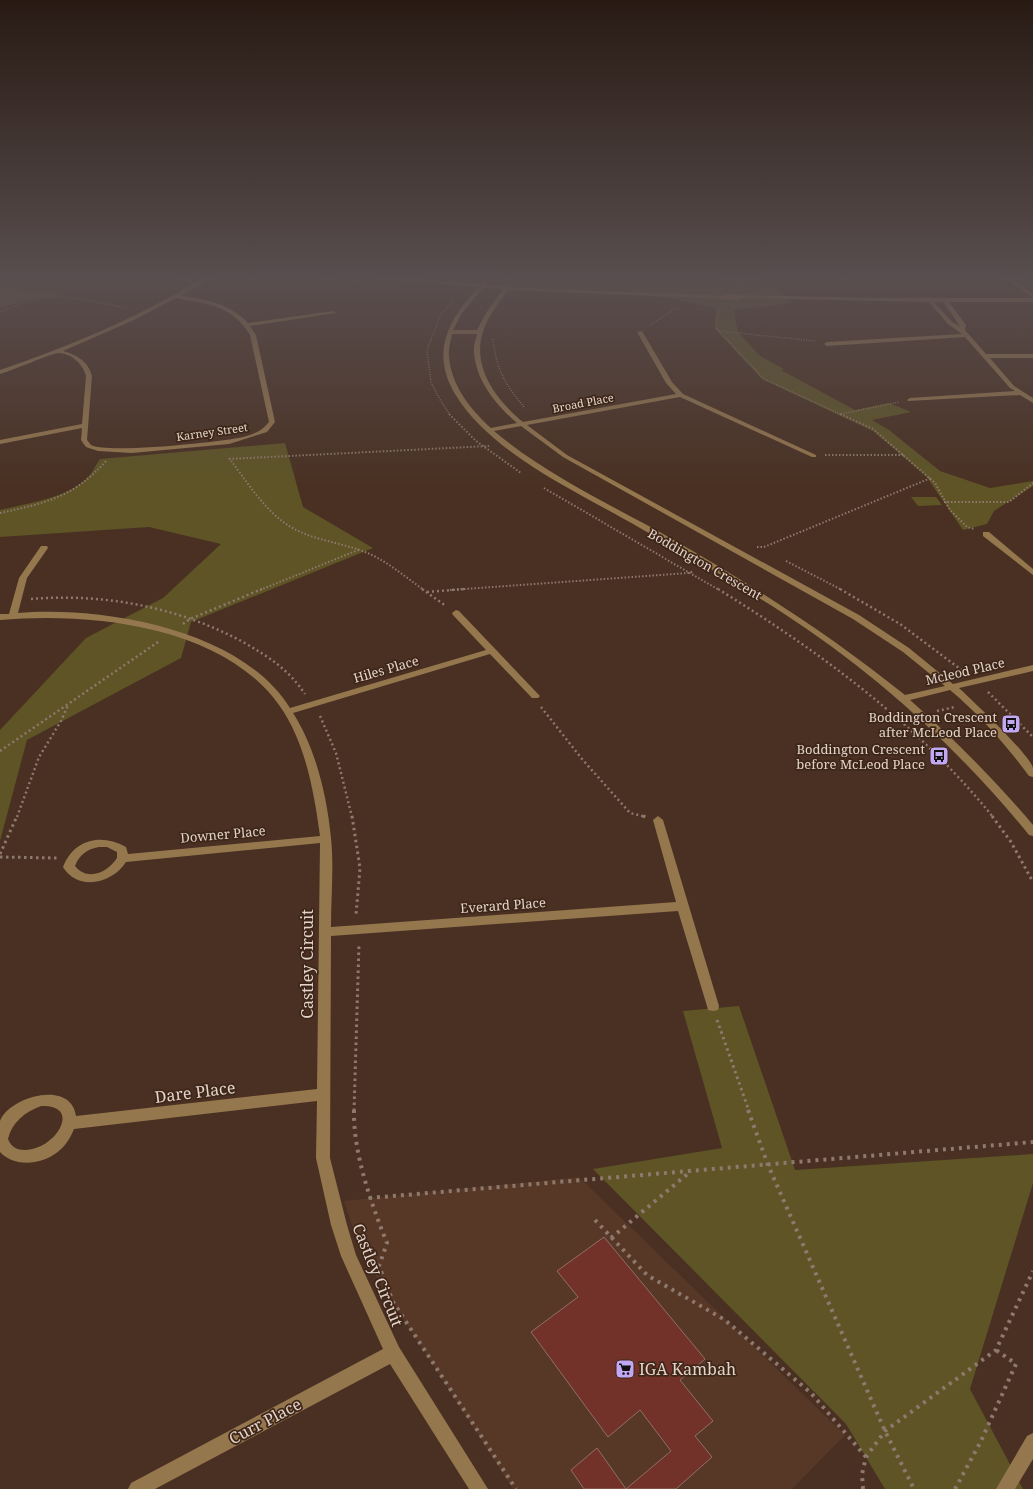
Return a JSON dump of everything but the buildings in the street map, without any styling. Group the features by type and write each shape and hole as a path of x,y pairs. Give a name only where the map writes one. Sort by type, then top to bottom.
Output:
{"street":[{"path":"0,372 65,347"},
{"name":"Karney Street","path":"57,351 72,356 88,368 89,376 85,443 98,450 132,452 222,442 253,436 265,431 272,422 256,347"},
{"name":"Boddington Crescent","path":"447,347 446,354 451,378 460,397 489,430 510,448 537,467 748,588 809,627 902,699 959,750 1008,800 1033,832"},
{"name":"Boddington Crescent","path":"478,347 477,353 483,376 501,406 522,424 565,456 856,617 906,650 971,703 1018,754 1033,774"},
{"path":"649,347 669,383 681,395 814,456"},
{"path":"977,347 1000,374 1020,393 1033,401"},
{"path":"984,356 1033,356"},
{"path":"910,400 1020,393"},
{"name":"Broad Place","path":"489,430 681,395"},
{"path":"0,442 85,425"},
{"path":"986,534 1033,573"},
{"path":"13,615 24,578 44,548"},
{"name":"Castley Circuit","path":"0,617 61,613 142,624 171,632 216,650 246,667 270,688 288,712 312,767 326,839 323,1158 339,1225 348,1256 392,1353 478,1489"},
{"path":"456,613 535,696"},
{"name":"Hiles Place","path":"288,712 492,651"},
{"name":"Mcleod Place","path":"902,699 1033,668"},
{"path":"658,820 713,1006"},
{"name":"Downer Place","path":"123,858 326,839"},
{"path":"103,843 114,844 122,850 123,858 119,866 109,874 96,878 83,878 74,874 69,867 71,859 84,848 103,843"},
{"name":"Everard Place","path":"324,932 683,906"},
{"name":"Dare Place","path":"70,1123 323,1094"},
{"path":"45,1100 60,1102 68,1111 70,1123 64,1137 51,1149 35,1156 18,1156 6,1150 1,1139 4,1125 14,1112 29,1103 45,1100"},
{"name":"Curr Place","path":"137,1489 392,1353"},
{"path":"1006,1489 1033,1442"}],"path":[{"path":"427,347 428,374 435,391 444,406 461,427 483,448 522,474"},
{"path":"493,347 494,357 503,382 538,421"},
{"path":"734,347 764,379 873,429 931,478 939,488 944,502 950,510 967,526 986,534"},
{"path":"841,414 910,400"},
{"path":"222,442 229,459 271,511 282,521 293,528 316,538 358,550 382,560 456,613"},
{"path":"229,459 483,448"},
{"path":"0,513 43,504 73,492 93,477 113,452"},
{"path":"814,456 905,455"},
{"path":"752,543 758,547 764,547 931,478"},
{"path":"944,502 1009,502 1033,483"},
{"path":"542,486 689,573 780,630 857,684 901,719 964,782 1004,831 1033,882"},
{"path":"0,751 190,619 358,550"},
{"path":"427,592 689,573"},
{"path":"190,619 202,622 227,634 289,673 318,711 336,753 350,807 360,868 355,913 360,945 354,1125 369,1198 388,1243 379,1266 393,1302 516,1489"},
{"path":"535,696 562,735 630,813 658,820"},
{"path":"920,715 994,698"},
{"path":"0,854 18,815 39,757 61,721 68,704"},
{"path":"0,857 71,859"},
{"path":"713,1006 768,1165 885,1431 914,1489"},
{"path":"369,1198 1033,1142"},
{"path":"611,1238 692,1171"},
{"path":"595,1220 647,1275 725,1320 805,1388 866,1457"},
{"path":"863,1489 862,1474 866,1457 885,1431 996,1350 1033,1271"},
{"path":"955,1489 981,1441 1016,1364 996,1350"}],"shaded area":[{"path":"732,347 752,347 760,356 784,369 781,370 855,410 889,403 911,412 872,420 889,430 940,471 990,488 1033,481 1033,486 994,511 987,524 963,530 926,476 873,431 762,379"},
{"path":"285,443 303,507 373,548 191,622 181,658 27,740 0,841 0,730 86,638 163,598 221,544 149,527 0,537 0,510 35,502 72,489 82,483 90,475 100,459"},
{"path":"911,497 936,497 942,505 918,506"},
{"path":"739,1006 795,1170 1033,1154 1033,1183 970,1389 1023,1489 885,1489 846,1424 593,1169 722,1148 683,1011"},
{"path":"579,1177 845,1435 792,1489 513,1489 361,1253 344,1201"}],"place":[{"name":"Boddington Crescent after McLeod Place","path":"1011,724"},
{"name":"Boddington Crescent before McLeod Place","path":"939,756"},
{"name":"IGA Kambah","path":"625,1369"}]}
